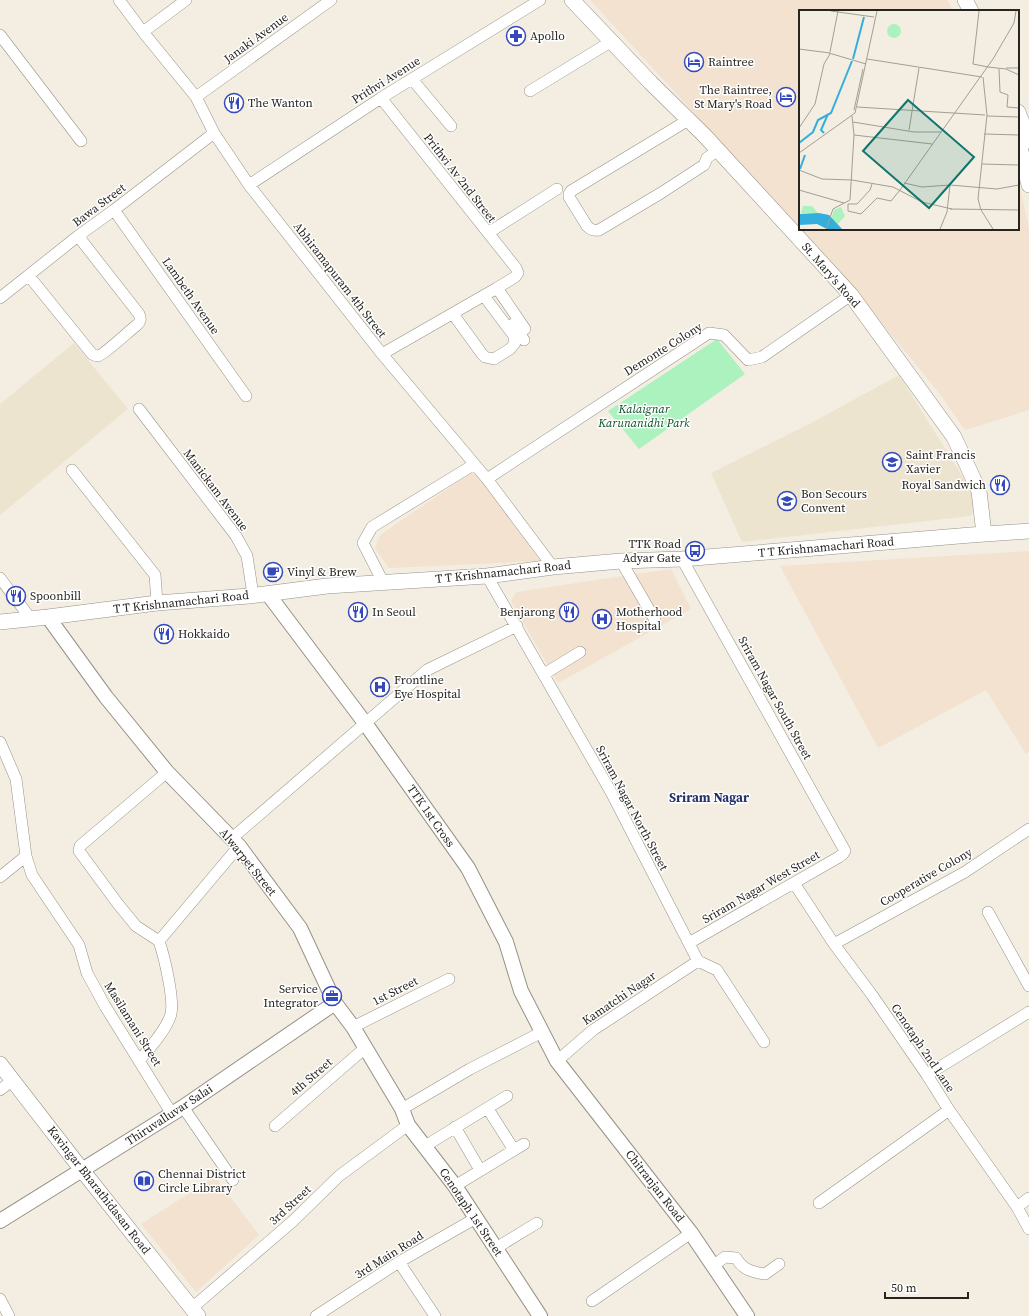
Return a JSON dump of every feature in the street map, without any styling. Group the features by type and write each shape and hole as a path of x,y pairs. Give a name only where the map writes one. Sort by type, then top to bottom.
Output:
{"main road":[{"name":"St. Mary's Road","path":"572,0 687,120 718,150 851,295 954,437 979,491 984,534"},
{"path":"959,0 964,10"},
{"path":"965,0 970,10"},
{"path":"1019,120 1029,185"},
{"name":"T T Krishnamachari Road","path":"0,622 157,603 260,594 327,586 487,576 552,566 621,561 682,559 1029,531"},
{"name":"Kavingar Bharathidasan Road","path":"0,1064 195,1312"}],"street":[{"name":"Abhiramapuram 4th Street","path":"119,0 196,97 214,133 249,185 382,354 473,465 487,479 552,566"},
{"path":"143,32 186,0"},
{"name":"Janaki Avenue","path":"196,97 331,0"},
{"name":"Prithvi Avenue","path":"249,185 381,98 540,0"},
{"path":"0,35 81,141"},
{"path":"530,91 612,41"},
{"path":"412,79 451,126"},
{"name":"Prithvi Av 2nd Street","path":"381,98 516,268 518,273 515,277 490,292"},
{"path":"687,120 571,191 569,194 570,197 587,226 591,230 599,230 661,193 704,165 707,158 718,150"},
{"name":"Bawa Street","path":"0,298 78,236 214,133"},
{"path":"488,233 557,189"},
{"name":"Lambeth Avenue","path":"114,210 246,396"},
{"path":"29,276 92,354 96,356 104,352 137,325 140,322 140,318 139,314 78,236"},
{"path":"453,314 482,354 485,357 494,359 515,343 514,336 490,292"},
{"path":"382,354 490,292"},
{"path":"490,292 526,337"},
{"name":"Demonte Colony","path":"487,479 709,333 724,335 748,360 762,357 851,295"},
{"name":"Manickam Avenue","path":"139,409 236,536 246,556 260,594"},
{"path":"383,582 363,543 372,527 473,465"},
{"path":"72,470 155,575 157,603"},
{"name":"Sriram Nagar South Street","path":"682,559 845,851"},
{"path":"621,561 655,620"},
{"name":"Sriram Nagar North Street","path":"487,576 611,792 698,961"},
{"path":"0,578 31,619"},
{"name":"TTK 1st Cross","path":"260,594 365,723 468,868 506,942 521,991 558,1061"},
{"name":"Alwarpet Street","path":"48,617 106,697 167,772 235,843 300,928 336,1003 353,1027 402,1110"},
{"path":"159,941 235,843 365,723 427,670 517,626"},
{"path":"544,674 580,652"},
{"name":"Masilamani Street","path":"0,742 16,779 26,856 32,875 79,945 87,973 105,1006 140,1060 233,1180"},
{"path":"140,1060 161,1033 171,1016 171,1002 166,962 159,941 136,926 79,851 80,846 167,772"},
{"name":"Cooperative Colony","path":"834,944 965,872 1029,829"},
{"name":"Sriram Nagar West Street","path":"689,943 794,884 839,857 845,851"},
{"path":"0,877 26,856"},
{"name":"Cenotaph 2nd Lane","path":"794,884 1017,1207 1029,1229"},
{"path":"988,912 1029,986"},
{"path":"698,961 717,970 764,1042"},
{"name":"Kamatchi Nagar","path":"558,1061 593,1030 698,961"},
{"name":"1st Street","path":"353,1027 449,978"},
{"name":"Thiruvalluvar Salai","path":"0,1220 178,1110 336,1003"},
{"path":"927,1075 1029,1012"},
{"path":"402,1110 470,1069 542,1032"},
{"name":"4th Street","path":"275,1126 365,1048"},
{"name":"Chitranjan Road","path":"558,1061 691,1233 747,1316"},
{"path":"0,1090 13,1080"},
{"path":"425,1146 488,1109 507,1096"},
{"path":"488,1109 514,1150"},
{"name":"Cenotaph 1st Street","path":"402,1110 408,1124 455,1186 540,1316"},
{"path":"819,1202 949,1110"},
{"name":"3rd Street","path":"195,1312 339,1176 408,1124"},
{"path":"455,1127 480,1170"},
{"path":"455,1186 524,1144"},
{"path":"1017,1207 1029,1198"},
{"name":"3rd Main Road","path":"324,1314 399,1262 476,1218"},
{"path":"496,1248 537,1223"},
{"path":"592,1301 691,1233"},
{"path":"713,1266 725,1257 736,1258 740,1265 750,1271 765,1274 779,1264"},
{"path":"399,1262 435,1316"},
{"path":"0,1299 9,1316"}],"shaded area":[{"path":"590,0 947,0 952,10 799,10 799,227"},
{"path":"1019,183 1029,229 1029,410 965,430 937,390 832,263 802,230 1019,230"},
{"path":"74,343 128,409 0,515 0,404"},
{"path":"899,375 978,501 971,516 742,542 711,473 811,423"},
{"path":"471,473 481,477 540,561 389,568 375,548 380,535"},
{"path":"1029,551 1029,752 1026,754 986,690 878,748 780,566"},
{"path":"671,569 691,609 558,683 511,601 516,592"},
{"path":"215,1177 259,1235 196,1292 141,1224"}],"green space":[{"name":"Kalaignar Karunanidhi Park","path":"717,339 745,374 639,449 608,411"}],"place":[{"name":"Apollo","path":"516,36"},
{"name":"Raintree","path":"694,62"},
{"name":"The Raintree, St Mary's Road","path":"786,97"},
{"name":"The Wanton","path":"234,103"},
{"name":"Saint Francis Xavier","path":"892,462"},
{"name":"Royal Sandwich","path":"1000,485"},
{"name":"Bon Secours Convent","path":"787,501"},
{"name":"TTK Road Adyar Gate","path":"695,551"},
{"name":"Vinyl & Brew","path":"273,572"},
{"name":"Spoonbill","path":"16,596"},
{"name":"In Seoul","path":"358,612"},
{"name":"Benjarong","path":"569,612"},
{"name":"Motherhood Hospital","path":"602,619"},
{"name":"Hokkaido","path":"164,634"},
{"name":"Frontline Eye Hospital","path":"380,687"},
{"name":"Service Integrator","path":"332,996"},
{"name":"Chennai District Circle Library","path":"144,1181"}],"district":[{"name":"Sriram Nagar","path":"709,797"}]}
